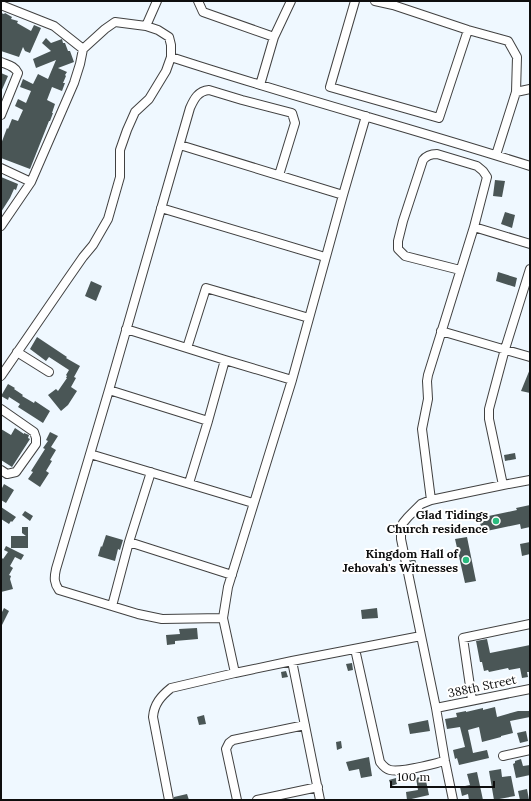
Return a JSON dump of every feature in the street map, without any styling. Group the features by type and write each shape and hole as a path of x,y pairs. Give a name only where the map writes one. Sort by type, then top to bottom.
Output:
{"street":[{"path":"146,26 158,1"},
{"path":"198,1 203,12 274,38"},
{"path":"260,85 274,38 291,1"},
{"path":"355,1 330,87 439,118 468,30"},
{"path":"375,1 393,3 468,30 508,41 517,57 516,92 496,155"},
{"path":"1,5 54,26 83,49"},
{"path":"1,226 31,182 74,83 83,49 115,22 146,26 158,30 169,37 171,57 166,71 149,99 136,112 127,130 120,150 120,177 108,219 93,245 82,257 1,376"},
{"path":"171,57 530,166"},
{"path":"1,62 13,66 18,73 1,115"},
{"path":"516,92 530,89"},
{"path":"223,618 162,619 138,614 59,590 54,579 190,108 199,93 209,90 292,113 295,123 279,175"},
{"path":"235,673 223,618 228,587 292,380 325,257 366,116"},
{"path":"180,145 343,195"},
{"path":"431,500 422,429 428,399 428,375 474,227 487,177 486,173 477,166 433,154 423,160 403,221 398,241 398,249 406,256 460,270"},
{"path":"1,168 31,182"},
{"path":"161,208 325,257"},
{"path":"474,227 530,244"},
{"path":"503,485 489,419 489,409 505,349 530,269"},
{"path":"186,348 206,288 309,318"},
{"path":"126,329 292,380"},
{"path":"441,331 530,357"},
{"path":"17,352 49,372"},
{"path":"189,483 225,360"},
{"path":"109,390 208,421"},
{"path":"1,409 34,432 36,444 16,472 7,474 1,470"},
{"path":"90,454 253,503"},
{"path":"112,606 129,542 151,472"},
{"path":"436,708 400,533 401,528 408,516 420,504 431,500 530,480"},
{"path":"129,542 232,575"},
{"path":"472,700 463,638 530,624"},
{"path":"169,800 153,717 159,699 171,688 292,661 421,636"},
{"path":"356,649 380,762 389,770 401,771 445,761"},
{"path":"292,661 320,800"},
{"name":"388th Street","path":"453,800 436,708 530,688"},
{"path":"237,800 226,750 229,743 234,740 305,725"},
{"path":"504,756 530,750"},
{"path":"257,800 318,787"}],"building":[{"path":"1,13 5,13 12,17 11,19 18,21 17,23 31,31 34,25 41,28 30,53 25,51 23,47 19,57 1,51"},
{"path":"46,38 51,43 62,39 68,51 70,51 74,62 58,68 67,72 63,83 65,83 62,91 52,87 47,100 55,104 53,113 30,169 1,158 1,144 12,119 18,121 23,110 15,106 18,99 26,103 31,91 20,87 23,79 33,84 38,74 48,79 56,60 36,68 33,59 51,51 42,43"},
{"path":"1,73 8,76 1,92"},
{"path":"1,177 18,184 16,190 14,189 1,212"},
{"path":"495,180 505,181 502,197 493,196"},
{"path":"505,212 515,215 512,228 501,224"},
{"path":"498,272 517,278 515,287 496,281"},
{"path":"91,281 102,286 96,301 85,296"},
{"path":"37,337 80,366 71,387 77,391 68,405 61,411 48,395 56,389 58,391 67,378 66,375 69,370 49,357 46,361 30,349"},
{"path":"530,369 530,393 521,391"},
{"path":"8,384 15,388 14,389 23,395 22,396 34,403 35,401 50,411 43,423 18,407 20,404 9,397 8,400 1,396"},
{"path":"15,428 24,434 29,435 28,438 30,439 12,467 1,460 1,429 11,435"},
{"path":"50,432 58,436 51,447 56,450 46,471 49,473 40,487 28,479 33,472 31,471 45,449 43,448 48,441 46,440"},
{"path":"515,453 516,459 505,461 504,455"},
{"path":"4,484 14,490 6,503 1,500 1,490"},
{"path":"530,505 530,527 521,529 520,524 482,532 479,518 517,510 516,508"},
{"path":"1,507 16,517 9,524 1,519"},
{"path":"25,511 33,516 30,521 22,515"},
{"path":"22,527 28,527 28,548 11,548 11,536 26,536 22,533"},
{"path":"106,535 123,540 120,550 118,549 115,561 98,556"},
{"name":"Kingdom Hall of Jehovah's Witnesses","path":"467,537 476,581 465,583 455,539"},
{"path":"530,542 530,554 522,556 520,544"},
{"path":"6,546 24,555 21,560 15,557 10,566 13,568 9,575 11,576 10,579 13,589 1,592 1,557 3,559 8,552 4,550"},
{"path":"415,559 418,568 413,569 411,560"},
{"path":"4,608 9,611 1,627 1,614"},
{"path":"377,608 378,618 362,619 361,610"},
{"path":"197,628 198,639 175,641 175,644 167,645 166,635 180,634 179,629"},
{"path":"487,639 490,653 530,645 530,672 527,672 528,677 522,678 520,668 509,670 508,668 489,672 488,670 484,671 482,662 480,662 476,641"},
{"path":"352,663 353,670 348,671 346,664"},
{"path":"286,671 288,677 282,678 281,672"},
{"path":"495,707 497,717 518,711 530,711 530,717 510,721 513,733 482,742 479,727 468,730 473,753 487,750 489,758 459,765 457,758 455,759 453,750 465,747 460,727 447,729 445,719 457,717 456,713"},
{"path":"204,715 206,724 199,725 197,717"},
{"path":"428,720 430,731 410,734 408,724"},
{"path":"526,731 528,741 520,743 517,733"},
{"path":"341,741 342,748 337,750 336,742"},
{"path":"369,757 372,776 361,778 359,769 349,771 346,762"},
{"path":"521,759 523,766 530,765 530,775 516,778 513,764 515,761"},
{"path":"501,769 502,777 511,776 515,796 494,800 489,771"},
{"path":"477,772 483,800 469,800 468,794 462,796 460,787 470,785 467,774"},
{"path":"425,776 429,795 407,800 406,792 418,790 416,778"},
{"path":"396,778 397,784 391,786 389,780"},
{"path":"527,789 529,800 520,800 518,791"},
{"path":"187,794 189,800 174,800 174,797"}],"place":[{"name":"Glad Tidings Church residence","path":"496,521"},
{"name":"Kingdom Hall of Jehovah's Witnesses","path":"466,560"}]}
